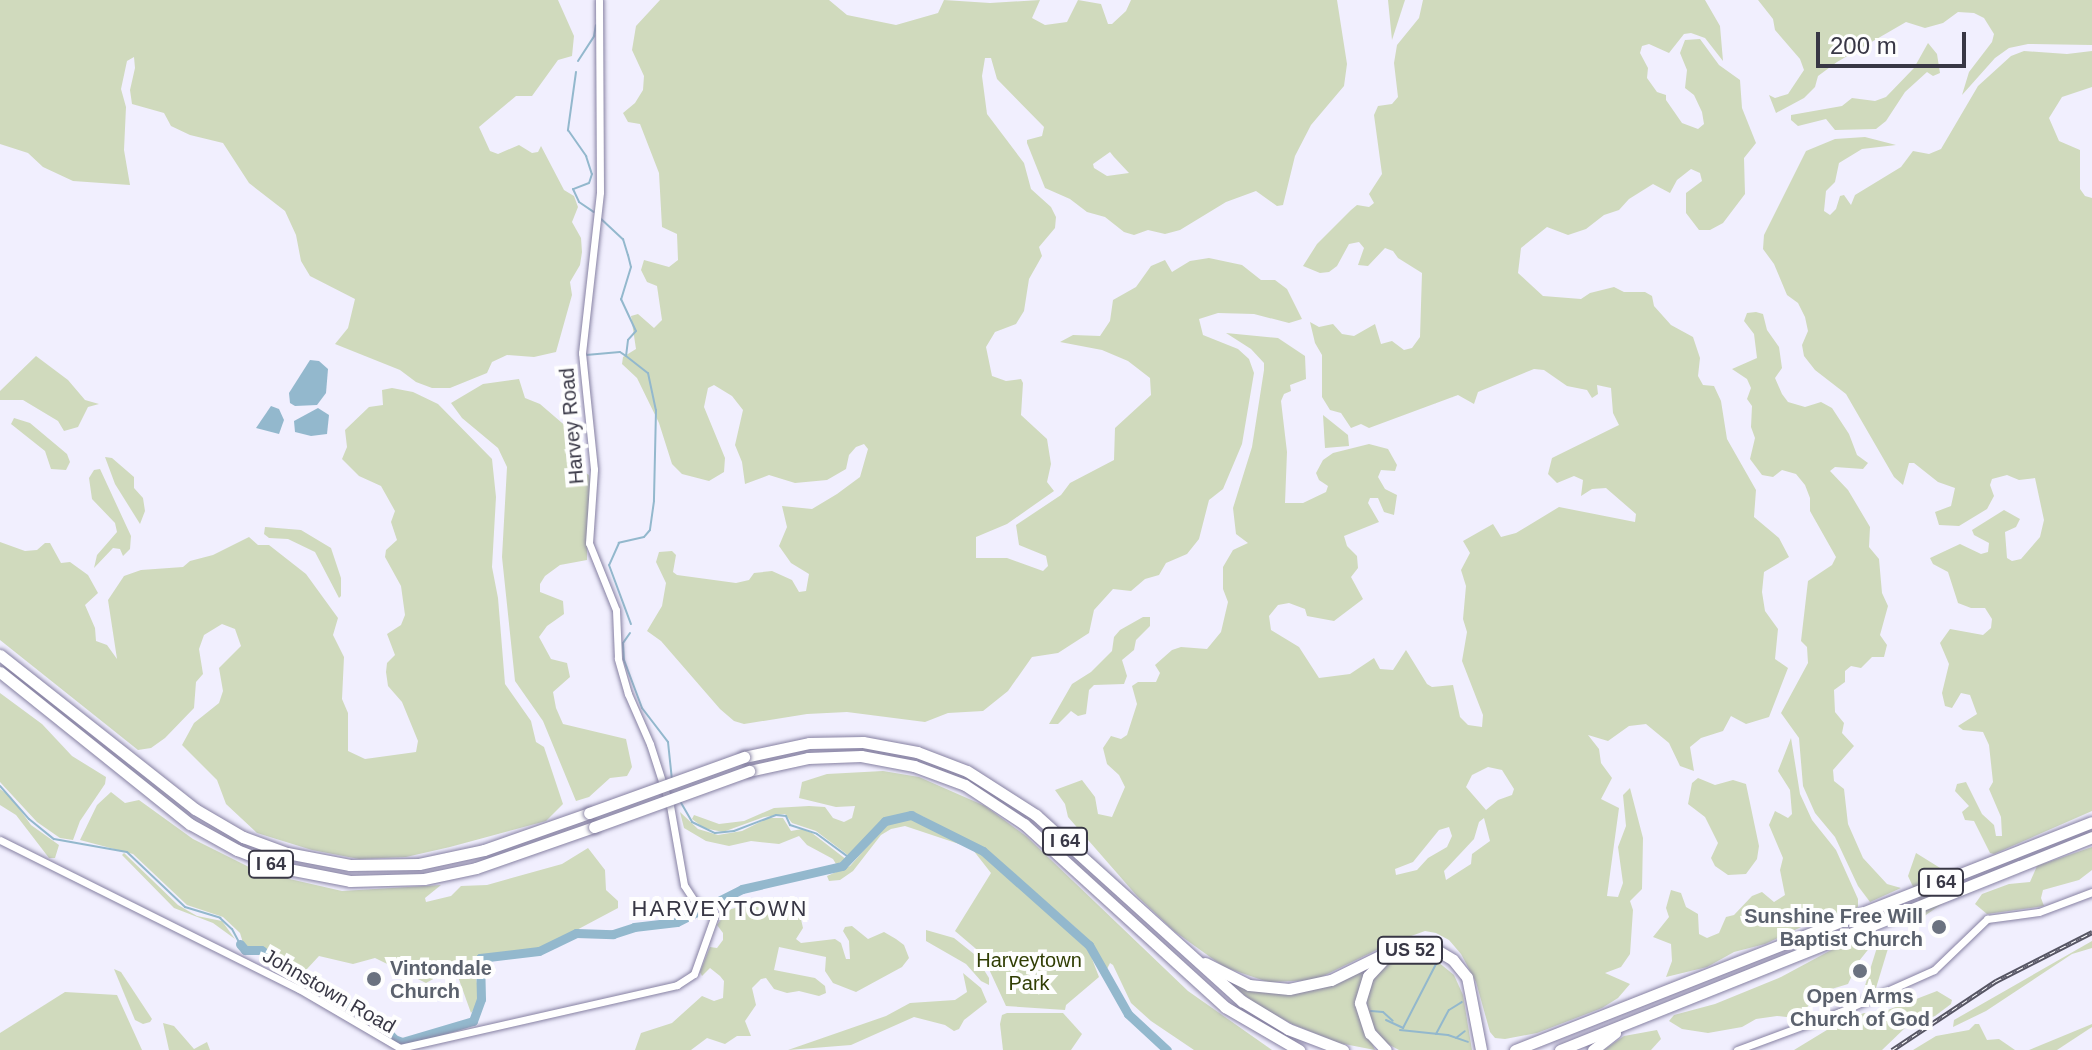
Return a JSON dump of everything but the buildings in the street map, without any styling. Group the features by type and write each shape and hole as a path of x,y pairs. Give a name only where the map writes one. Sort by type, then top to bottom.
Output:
{"highway":[{"name":"I 64","path":"0,655 195,809 243,837 287,853 350,865 419,864 484,850 744,757 809,743 863,742 917,752 959,767 1022,804 1175,944 1257,1012 1296,1033 1343,1050"},
{"name":"I 64","path":"0,672 190,824 237,850 295,871 350,881 424,879 476,868 749,771 808,758 861,756 914,766 965,785 1024,824 1225,1007 1299,1050"},
{"name":"I 64","path":"1515,1050 2092,822"},
{"name":"I 64","path":"1560,1050 2092,837"},
{"path":"1175,944 1229,977 1279,989 1320,984 1404,946 1435,949 1453,960 1467,977 1479,1050"},
{"name":"US 52","path":"1386,1050 1375,1041 1363,1019 1362,989 1372,970 1382,960 1402,951 1417,949 1440,955 1460,974 1468,996 1479,1050"},
{"path":"1593,1050 1631,1022"}],"street":[{"name":"Harvey Road","path":"599,0 602,94 598,217 582,353 594,469 589,543 616,610 618,658 628,694 650,744 670,806 684,885 698,904 715,915"},
{"name":"Johnstown Road","path":"0,840 299,989 400,1048 683,983 696,971 715,915"},
{"path":"1737,1050 1840,1012 1934,970 1987,919 2039,912 2092,892"}],"green space":[{"path":"0,0 558,0 574,36 572,56 558,60 532,96 516,96 479,127 490,151 498,154 519,145 532,153 538,152 541,146 564,190 574,196 578,207 572,222 581,238 582,252 580,265 570,282 572,295 556,352 534,357 507,355 492,362 487,373 450,388 432,388 416,382 400,370 335,344 348,328 355,299 310,276 301,261 296,235 285,211 249,183 223,143 190,135 171,126 164,113 132,104 130,90 134,57 127,61 121,89 126,107 124,150 130,185 73,181 43,167 28,153 0,144"},
{"path":"660,0 829,0 847,15 896,25 938,13 944,0 990,3 1040,0 1032,18 1045,25 1067,22 1078,0 1101,4 1108,24 1112,24 1126,11 1131,0 1337,0 1347,64 1344,86 1311,125 1295,156 1283,205 1277,206 1256,191 1226,202 1180,230 1165,234 1148,230 1134,235 1124,232 1105,217 1087,212 1070,199 1045,188 1027,143 1027,140 1042,136 1044,127 997,79 991,58 985,58 982,76 987,114 1024,163 1031,189 1051,207 1056,217 1055,228 1039,247 1042,256 1029,279 1024,311 1016,324 995,332 986,347 992,376 1006,381 1021,379 1023,383 1021,415 1047,439 1051,464 1047,482 1054,491 1007,524 976,537 976,558 1007,558 1043,571 1048,566 1046,556 1019,545 1016,525 1061,495 1070,483 1114,460 1115,428 1151,395 1150,378 1128,361 1102,350 1060,342 1073,335 1100,336 1110,321 1113,300 1136,287 1151,266 1165,260 1172,272 1190,261 1209,258 1242,265 1261,280 1275,280 1287,289 1302,319 1289,323 1254,314 1218,313 1199,319 1203,335 1238,349 1249,359 1254,373 1242,444 1223,489 1209,500 1199,539 1187,554 1166,563 1159,575 1145,579 1131,591 1113,589 1094,610 1089,633 1058,653 1032,657 1008,691 983,711 948,713 925,722 847,712 807,714 744,724 734,721 720,709 661,641 647,631 662,606 666,583 656,562 659,552 672,551 676,555 673,572 677,575 736,583 749,580 754,573 772,571 792,580 799,592 806,591 809,574 791,563 779,546 787,527 782,506 812,509 837,494 860,477 868,449 864,444 856,447 849,455 846,469 827,480 795,483 769,475 745,484 742,462 735,445 743,410 732,396 714,385 708,388 704,407 725,458 724,472 709,481 682,474 672,464 659,423 637,378 622,364 623,357 636,349 631,316 638,314 654,328 662,320 657,286 647,282 641,270 644,260 669,267 678,260 677,234 662,227 659,173 640,124 628,122 623,113 635,103 643,90 644,76 632,50 636,26","holes":["1110,152 1129,173 1107,176 1094,168 1093,164"]},
{"path":"1388,0 1405,0 1392,40"},
{"path":"1423,0 1705,0 1720,26 1723,61 1705,38 1684,34 1669,53 1649,44 1642,46 1640,53 1648,68 1647,78 1657,92 1666,95 1666,100 1682,123 1698,129 1704,124 1702,112 1694,95 1685,88 1687,70 1680,53 1685,40 1700,39 1719,65 1740,80 1742,108 1756,143 1744,158 1745,194 1723,223 1710,230 1699,230 1686,213 1686,193 1702,181 1700,173 1691,169 1677,180 1670,193 1653,184 1629,199 1619,210 1604,215 1586,229 1568,235 1547,227 1521,248 1518,273 1543,296 1581,299 1590,293 1614,287 1624,292 1645,292 1652,296 1654,306 1671,325 1693,337 1700,358 1698,376 1703,385 1714,386 1721,401 1727,439 1756,490 1754,517 1779,538 1789,557 1764,572 1762,592 1765,611 1778,629 1775,659 1788,668 1769,717 1746,724 1731,716 1723,731 1701,738 1690,747 1694,771 1680,766 1669,743 1646,724 1629,726 1608,741 1588,735 1599,749 1601,763 1612,778 1601,799 1619,808 1607,896 1618,897 1623,883 1618,847 1626,826 1623,795 1630,788 1643,838 1642,889 1630,901 1633,910 1630,954 1621,967 1605,973 1630,984 1618,998 1602,1008 1537,1033 1505,1039 1495,1038 1490,1032 1476,982 1461,954 1449,940 1436,933 1425,931 1389,944 1315,980 1268,982 1224,967 1174,931 1137,896 1068,817 1065,804 1055,790 1082,780 1095,797 1098,814 1112,817 1125,787 1119,775 1107,764 1103,748 1111,736 1121,739 1127,735 1137,704 1132,686 1138,682 1156,682 1160,673 1155,665 1172,650 1181,647 1207,649 1221,632 1228,602 1223,589 1223,567 1233,550 1248,543 1236,534 1233,508 1252,447 1264,370 1264,363 1251,349 1226,333 1278,338 1305,356 1306,379 1290,385 1291,391 1284,394 1281,401 1287,452 1285,503 1303,503 1326,492 1328,486 1319,480 1316,473 1323,460 1333,453 1369,444 1388,449 1397,465 1395,471 1381,470 1378,477 1385,489 1397,495 1394,515 1384,512 1378,498 1370,498 1368,503 1379,522 1344,536 1347,546 1357,556 1358,568 1351,577 1363,599 1334,621 1307,616 1305,609 1289,603 1278,605 1269,616 1271,630 1299,647 1319,678 1350,674 1374,658 1380,669 1393,670 1406,650 1427,684 1432,687 1453,685 1460,717 1468,725 1482,727 1483,715 1462,661 1467,632 1463,619 1466,586 1461,570 1470,553 1463,541 1493,524 1501,537 1516,533 1559,507 1635,522 1636,514 1606,488 1592,489 1581,496 1583,480 1574,476 1557,483 1548,474 1552,458 1619,425 1613,413 1611,388 1597,385 1598,394 1592,398 1587,390 1567,386 1544,370 1534,369 1478,392 1474,404 1458,395 1369,428 1361,424 1351,428 1341,413 1330,410 1322,397 1322,355 1315,343 1310,322 1319,327 1333,324 1342,334 1354,336 1375,324 1381,344 1392,341 1404,350 1412,348 1420,337 1422,273 1398,258 1393,251 1385,248 1368,266 1358,265 1364,248 1359,242 1349,244 1337,266 1329,272 1320,273 1303,266 1317,244 1351,210 1357,205 1369,207 1374,203 1369,194 1382,174 1374,115 1378,106 1392,104 1398,97 1394,63 1397,45 1419,18","holes":["1488,767 1502,770 1514,789 1512,795 1498,800 1486,810 1466,787 1472,775","1484,818 1490,841 1472,854 1471,864 1446,880 1444,871 1474,839 1479,822","1449,827 1452,836 1447,847 1428,858 1417,870 1396,875 1395,869 1413,862 1439,830"]},
{"path":"1758,0 2092,0 2092,45 2028,44 2009,48 1995,58 1962,95 1969,72 1992,42 1994,34 1984,18 1974,13 1958,12 1943,23 1925,28 1906,22 1837,62 1818,76 1815,87 1804,98 1776,113 1769,95 1775,98 1788,94 1804,70 1800,59 1775,30 1773,19"},
{"path":"1928,43 1937,54 1940,73 1933,76 1927,72 1905,92 1886,121 1876,129 1835,130 1826,119 1798,126 1791,120 1791,115 1842,106 1852,98 1875,101 1886,97 1914,68"},
{"path":"2024,51 2067,54 2092,51 2092,87 2062,97 2049,118 2059,141 2080,150 2080,189 2085,196 2092,198 2092,811 1994,854 1990,853 1974,821 1965,820 1962,812 1969,806 1955,791 1957,784 1966,782 1982,814 1994,825 1996,836 2002,836 2001,817 1989,789 1993,782 1989,745 1983,732 1963,730 1958,726 1977,714 1970,695 1961,693 1952,708 1945,706 1942,693 1949,664 1940,643 1950,629 1983,635 1991,628 1992,619 1985,608 1971,608 1958,603 1948,572 1933,564 1930,558 1960,544 1981,554 1988,552 1989,543 1974,535 1972,530 2004,510 2020,519 2016,527 2005,532 2007,558 2012,561 2021,559 2040,537 2044,520 2035,478 2019,480 2007,475 1992,479 1990,485 1994,496 1987,509 1959,526 1939,525 1935,512 1951,506 1955,488 1938,482 1914,463 1909,463 1903,485 1894,477 1846,394 1815,370 1804,356 1802,345 1808,331 1805,317 1798,303 1787,295 1774,264 1763,249 1764,235 1806,151 1835,139 1865,137 1896,145 1862,149 1839,163 1835,182 1826,191 1824,211 1830,215 1836,209 1840,196 1844,195 1851,205 1855,195 1901,167 1913,151 1929,154 1941,149 1978,86 2011,56"},
{"path":"1747,313 1763,314 1767,330 1779,347 1782,368 1775,378 1782,394 1788,402 1805,407 1821,402 1832,408 1849,434 1857,455 1868,463 1863,469 1835,467 1830,471 1848,490 1870,527 1869,547 1879,559 1882,593 1888,606 1880,635 1887,645 1884,657 1872,657 1861,668 1851,666 1845,671 1845,682 1834,690 1835,712 1844,723 1842,733 1854,746 1833,770 1834,781 1844,789 1848,824 1863,858 1887,884 1901,888 1870,902 1858,886 1835,837 1815,813 1803,786 1799,738 1781,713 1808,663 1807,647 1801,641 1808,581 1832,565 1836,557 1810,511 1810,498 1796,474 1782,470 1773,477 1762,475 1750,459 1755,438 1751,427 1752,406 1747,399 1751,388 1747,379 1732,369 1757,358 1754,334 1744,321"},
{"path":"36,356 68,380 85,400 99,404 88,407 78,427 64,431 58,421 23,400 0,400 0,391"},
{"path":"519,379 525,398 540,404 576,435 571,464 589,475 592,490 587,522 587,560 560,565 540,584 540,592 563,601 564,614 547,626 539,637 551,659 567,663 570,677 553,692 556,708 563,724 626,739 632,767 627,776 610,778 589,797 576,801 543,721 515,681 502,557 507,467 498,448 462,418 451,403 483,384"},
{"path":"392,388 413,392 438,404 492,459 496,497 492,567 498,598 505,684 531,721 536,742 544,747 563,804 546,821 450,847 406,857 359,859 312,850 257,833 226,804 217,780 182,745 194,723 219,703 223,691 219,668 241,646 235,629 222,624 204,635 199,649 203,674 196,682 194,708 165,738 151,748 138,750 0,640 0,542 25,551 37,550 50,543 61,563 70,562 88,575 98,593 85,605 95,628 96,641 107,645 117,659 108,600 124,576 141,570 183,567 190,561 213,555 249,537 258,545 269,545 306,574 338,618 333,635 344,657 342,699 348,713 348,751 365,759 416,752 418,741 402,702 388,686 386,672 387,663 395,655 387,634 401,625 405,615 401,586 385,557 386,550 397,540 391,522 395,511 381,486 359,476 342,459 347,447 345,430 369,407 383,405 382,390"},
{"path":"1323,415 1348,435 1349,446 1325,448"},
{"path":"14,418 30,423 67,454 70,462 66,470 51,469 45,451 11,424"},
{"path":"105,457 112,458 134,477 134,488 143,498 145,511 140,524 115,484"},
{"path":"100,469 131,536 130,549 123,556 120,549 113,548 94,568 97,555 117,532 115,523 92,499 89,478 94,470"},
{"path":"265,527 301,530 331,548 341,578 341,596 339,598 315,552 288,539 269,538 264,534"},
{"path":"1143,617 1150,617 1150,626 1136,640 1134,650 1122,660 1127,676 1124,684 1094,685 1089,690 1086,714 1078,716 1071,711 1058,724 1049,724 1072,684 1091,672 1112,651 1114,637 1120,630"},
{"path":"0,693 42,724 72,756 106,777 105,784 80,821 73,840 60,838 37,822 0,782"},
{"path":"1791,738 1800,794 1812,820 1836,850 1858,899 1858,907 1850,912 1816,920 1765,944 1734,952 1707,967 1666,977 1672,961 1671,944 1653,937 1669,917 1666,908 1671,890 1681,893 1686,907 1698,914 1699,934 1707,938 1719,933 1726,917 1734,915 1752,896 1762,892 1774,902 1785,895 1780,870 1783,858 1769,825 1775,811 1788,818 1792,814 1790,790 1778,771"},
{"path":"883,771 919,777 985,806 1026,836 1188,991 1272,1050 1194,1050 1151,1021 1131,1003 1113,965 1110,963 1107,969 1076,928 987,851 922,816 906,813 882,821 861,850 849,856 816,831 792,823 785,814 764,817 723,832 704,828 692,819 694,815 719,824 744,821 774,808 809,806 825,807 833,818 844,822 852,818 855,806 836,807 799,798 802,782 827,774"},
{"path":"1698,778 1715,785 1733,780 1746,784 1759,846 1757,859 1746,874 1728,875 1715,866 1711,858 1718,843 1705,817 1688,804 1692,783"},
{"path":"0,789 11,797 31,825 59,845 55,858 49,858 16,815 0,805"},
{"path":"111,792 125,803 139,800 193,839 259,872 342,891 441,885 425,898 426,902 451,896 461,886 487,885 562,864 588,848 605,870 606,890 618,901 618,908 539,950 480,955 474,965 480,1002 471,1013 457,974 446,972 426,983 375,958 353,964 319,956 306,970 297,971 259,946 244,946 240,933 223,917 187,905 133,854 80,840 97,805"},
{"path":"680,812 698,829 718,835 742,831 768,818 783,818 791,831 802,829 812,833 847,860 836,864 799,836 779,844 751,841 729,846 706,841 684,828"},
{"path":"904,818 917,819 962,845 905,826 891,829 881,835 853,871 840,880 829,881 827,876 850,866 887,824"},
{"path":"2092,847 2092,870 2079,880 2043,890 2041,898 2044,906 1987,914 1975,904 1982,894 2009,884 2030,882 2037,866"},
{"name":"Harveytown Park","path":"973,850 993,862 1089,951 1099,977 1066,1005 1065,1010 1006,1006 982,954 955,931 991,873"},
{"path":"124,853 178,905 197,916 222,921 235,939 213,923 174,908 122,855"},
{"path":"1916,853 1945,871 1958,893 1923,917 1921,904 1908,876"},
{"path":"759,901 774,908 789,907 800,915 803,928 796,939 801,943 835,939 841,943 846,959 850,959 849,941 843,931 845,927 852,926 868,939 884,932 904,945 909,958 902,967 856,992 833,983 825,971 826,957 779,947 774,970 815,978 825,986 826,993 819,996 799,991 787,993 774,989 766,978 761,979 752,988 756,1005 745,1021 751,1036 737,1036 725,1044 707,1038 691,1050 635,1050 641,1033 672,1023 702,996 714,1001 723,998 724,981 720,976 710,968 702,976 700,972 710,947 717,948 723,940 723,933 717,925 728,910"},
{"path":"926,930 954,938 974,954 989,978 989,985 981,981 966,964 926,941"},
{"path":"1893,932 1876,988 1862,995 1880,938"},
{"path":"1871,935 1871,946 1859,961 1848,984 1825,991 1795,1018 1777,1016 1756,1019 1742,1027 1708,1033 1682,1029 1669,1021 1674,1015 1715,1004 1781,977 1848,941"},
{"path":"2092,941 2092,948 2072,954 1986,1011 1953,1027 1954,1020"},
{"path":"1413,954 1432,957 1454,975 1463,995 1472,1050 1399,1050 1386,1043 1372,1027 1366,1000 1371,982 1389,962"},
{"path":"114,969 121,972 152,1019 150,1022 143,1024 135,1020"},
{"path":"1367,969 1360,985 1357,1008 1375,1050 1339,1043 1292,1024 1257,1005 1221,977 1300,992"},
{"path":"963,973 981,988 987,1002 964,1020 959,1029 954,1031 945,1025 914,1017 851,1045 788,1050 886,1016 910,1003 955,1000 967,992"},
{"path":"1937,991 1952,1000 1951,1004 1935,1016 1906,1027 1882,1050 1794,1050 1840,1022 1864,1013 1880,1013"},
{"path":"65,992 117,995 142,1050 0,1050 0,1033"},
{"path":"1063,1013 1082,1034 1071,1050 1003,1050 1000,1024 1002,1015"},
{"path":"163,1023 174,1026 194,1049 207,1042 210,1050 169,1050"},
{"path":"1979,1024 1987,1040 1999,1039 2015,1050 1913,1050 1936,1036 1969,1030"},
{"path":"2092,1024 2092,1027 2057,1050 2029,1050"},
{"path":"1657,1030 1661,1039 1651,1050 1604,1050 1624,1036"}],"water":[{"path":"310,360 319,361 328,369 326,393 317,405 295,406 290,403 289,393"},
{"path":"271,406 279,409 284,420 279,434 256,428"},
{"path":"318,408 329,415 327,434 311,436 295,432 294,421"}],"waterway":[{"path":"578,61 594,36 596,25"},
{"path":"576,72 568,130 586,156 592,174 589,183 573,189 579,202 594,212"},
{"path":"599,217 623,239 628,255 631,267 621,299 636,331 628,340 626,356 648,373 656,410 654,501 650,530 644,537 619,543 609,565 631,624"},
{"path":"586,355 620,352 626,356"},
{"path":"630,633 623,643 624,660 642,708 668,742 672,780"},
{"path":"0,786 29,819 54,839 127,852 185,907 220,918 232,929 240,944"},
{"path":"680,801 692,822 715,833 734,831 776,815 786,816 790,825 817,834 851,859"},
{"path":"240,944 245,950 261,950 319,991 377,1020 394,1039 402,1042 473,1021 481,999 480,958 539,951 576,933 613,934 634,927 677,922 742,889 842,866 885,821 911,815 983,851 1089,945 1128,1014 1167,1050"},
{"path":"1386,1020 1403,1028 1436,964"},
{"path":"1436,1034 1449,1010 1462,1002"},
{"path":"1371,1011 1383,1012 1393,1021"},
{"path":"1400,1030 1448,1035 1468,1042"},
{"path":"1456,1038 1465,1031"}],"railway":[{"path":"1892,1050 1996,981 2092,932"}],"place":[{"name":"Sunshine Free Will Baptist Church","path":"1939,927"},
{"name":"Open Arms Church of God","path":"1860,971"},
{"name":"Vintondale Church","path":"374,979"}],"district":[{"name":"HARVEYTOWN","path":"720,909"}]}
